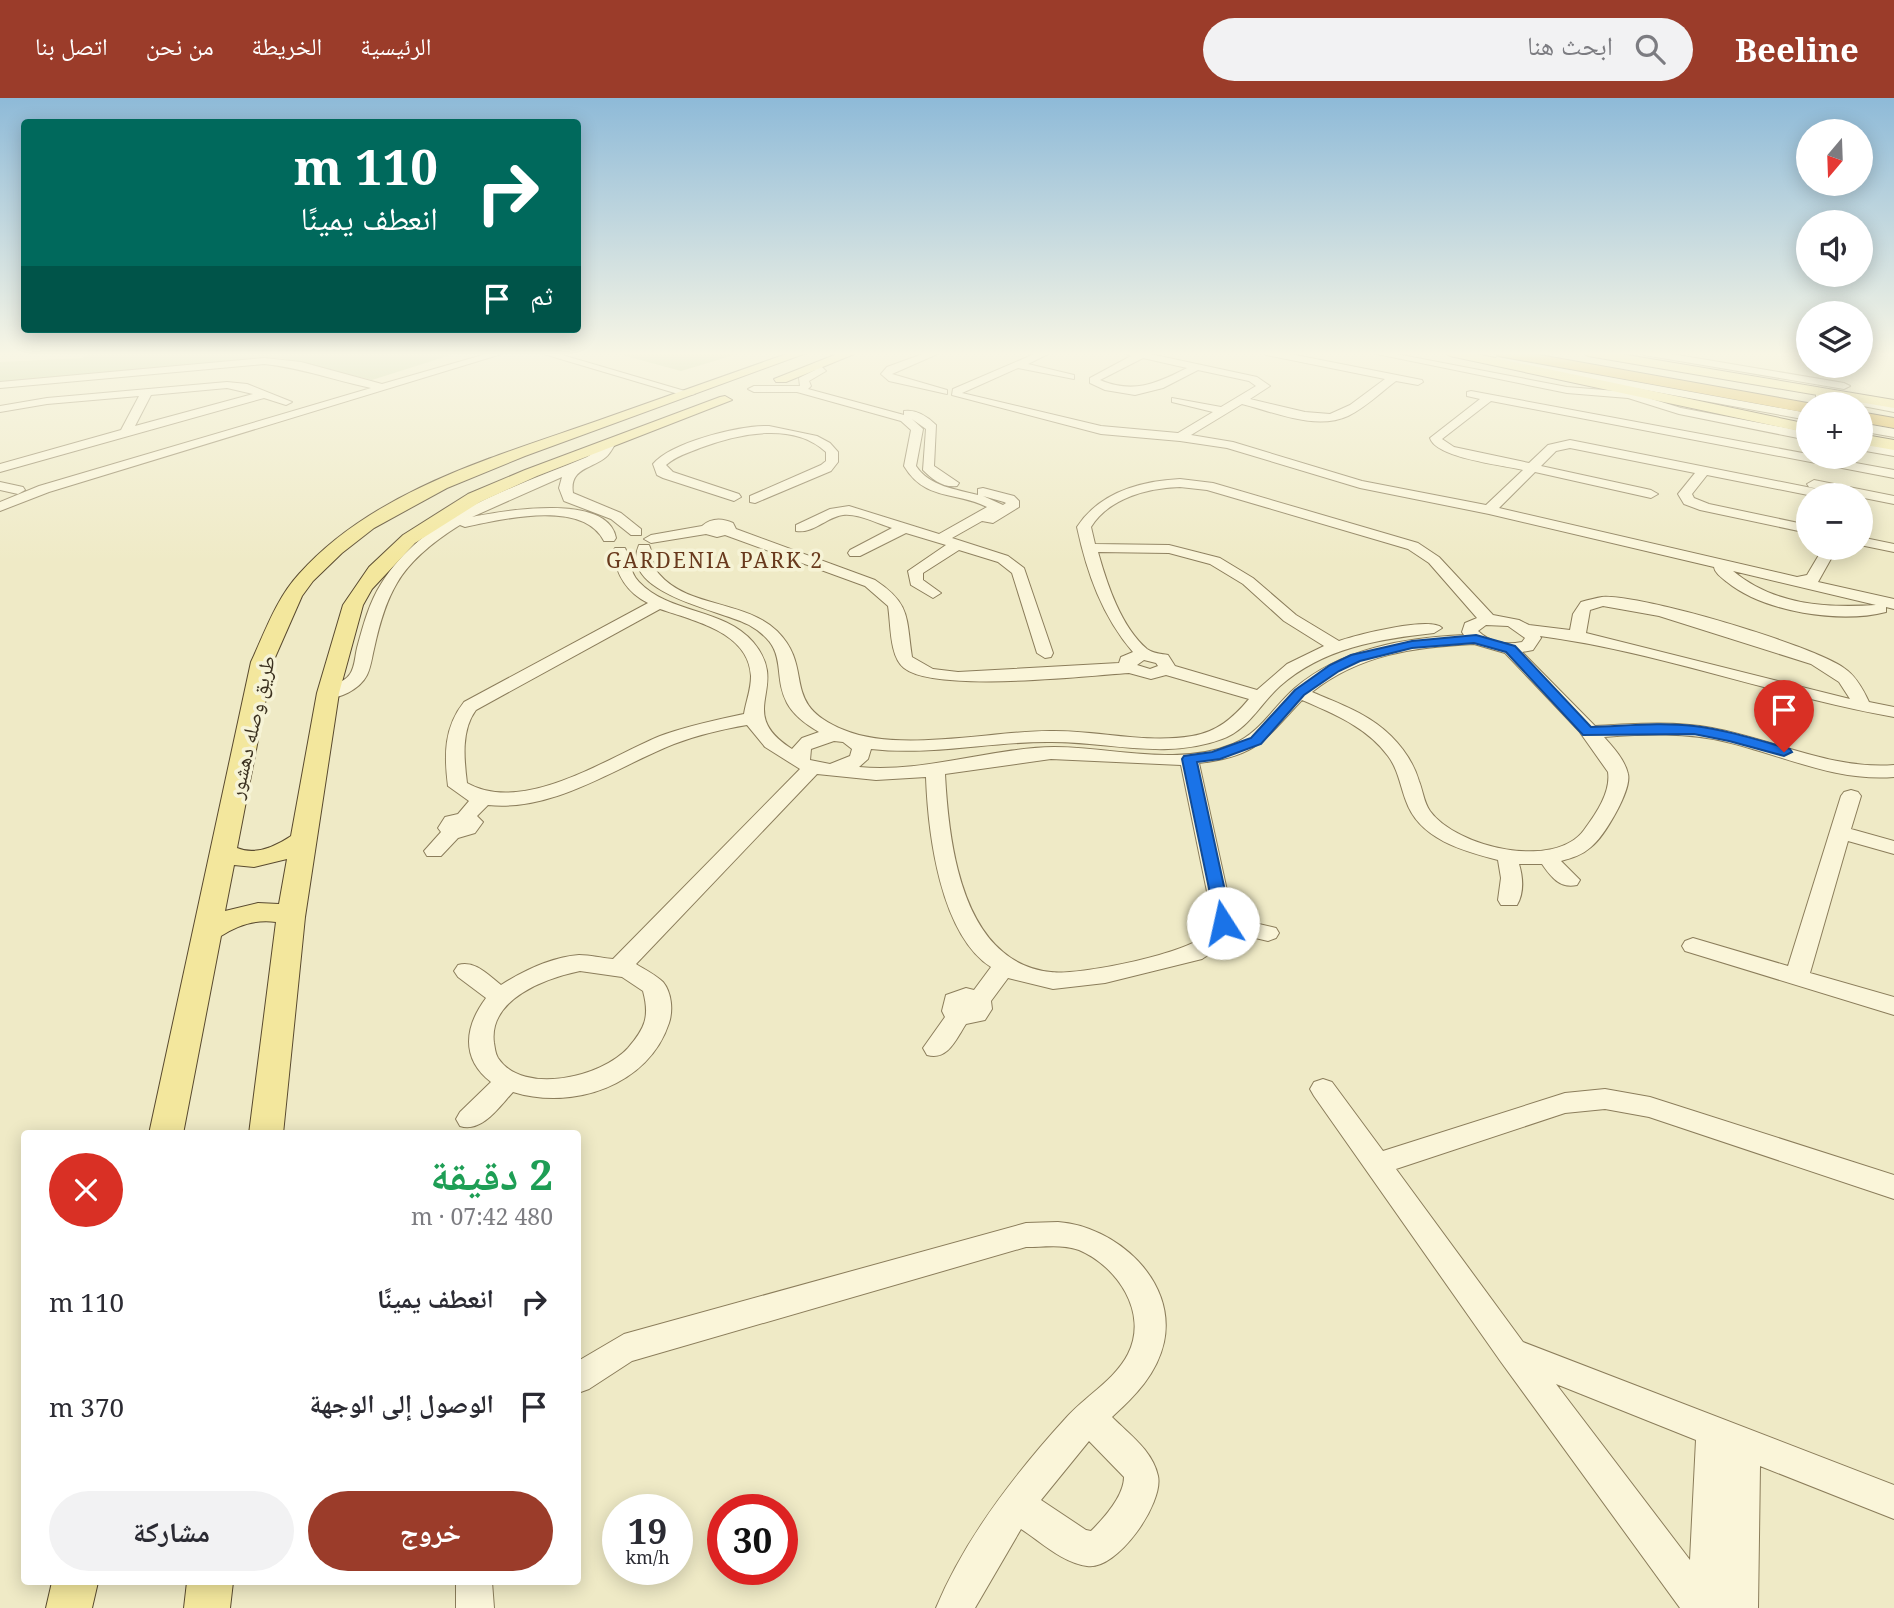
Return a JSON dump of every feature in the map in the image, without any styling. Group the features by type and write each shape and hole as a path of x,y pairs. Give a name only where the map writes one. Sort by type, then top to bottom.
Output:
{"main road":[{"name":"طريق وصله دهشور","path":"167,1130 262,662 291,598 305,578 326,558 365,528 427,492 509,458 608,422"},
{"name":"طريق وصله دهشور","path":"266,1130 291,917 303,840 328,693 353,605 363,588 391,554 429,524 474,498 665,422"},
{"path":"1778,422 1796,426"},
{"path":"224,852 239,859 261,858 284,851 303,840"},
{"path":"207,932 228,920 252,913 274,912 291,917"},
{"path":"69,1608 74,1585"},
{"path":"206,1608 210,1585"}],"street":[{"path":"126,432 130,422"},
{"path":"0,468 161,422"},
{"path":"0,498 44,489 258,422"},
{"path":"909,422 917,429 910,461 912,472 917,477 934,487 996,506 995,510 949,542 915,571 916,582 933,593"},
{"path":"927,422 932,428 928,467 938,477 1014,502 1011,507 972,525"},
{"path":"1070,422 1101,430 1180,437 1253,451 1360,484 1489,510 1794,582 1819,584 1894,606"},
{"path":"1180,437 1205,422"},
{"path":"1458,422 1436,441 1450,450 1651,494"},
{"path":"1619,422 1894,474"},
{"path":"1738,422 1796,434"},
{"path":"748,428 776,429 815,439 832,452 832,463 826,468 755,499 751,504 735,502 662,472 659,464 682,451 748,428"},
{"path":"1873,429 1894,433"},
{"path":"328,693 345,687 359,674 374,611 401,567 446,528 508,493 579,466 601,454 610,443"},
{"path":"915,443 931,443"},
{"path":"1489,510 1555,446 1570,444 1796,489"},
{"path":"1873,448 1894,452"},
{"path":"1664,461 1707,462 1894,500"},
{"path":"579,466 567,479 565,489 569,498 616,516 644,540"},
{"path":"1704,470 1685,494 1689,501 1705,507 1796,526"},
{"path":"1166,669 1166,662 1143,654 1122,629 1099,586 1084,527 1088,517 1131,491 1158,479 1208,486 1399,540 1434,561 1491,646 1510,649 1613,761 1619,784 1616,795 1585,842 1568,851 1547,856 1507,855 1466,845 1443,833 1426,819 1415,804 1406,771 1395,752 1379,735 1359,719 1300,692"},
{"path":"0,486 17,495"},
{"path":"0,507 17,495"},
{"path":"543,512 569,498"},
{"path":"614,545 621,533 644,540 706,530 717,533 724,527 735,502"},
{"path":"1873,505 1894,509"},
{"path":"801,528 835,512 849,510 1003,559 1019,571 1045,653"},
{"path":"446,528 496,516 543,512 572,514 595,521 603,526 614,545 631,584 659,603 722,626 750,649 758,662 761,677 754,719 759,731 769,742 815,766 880,775 935,770 990,759 1050,754 1189,759 1215,756 1256,741 1300,692 1334,668 1356,658 1478,628"},
{"path":"724,527 870,583 881,590 896,606 900,615 904,657 917,670 929,674 958,677 1129,668 1145,674 1158,674 1166,669 1259,697"},
{"path":"855,553 906,527"},
{"path":"644,540 644,568 663,587 741,615 769,632 785,654 791,692 797,704 808,716 848,738 862,749 859,759 848,767 815,766 799,751 807,741 823,736 848,738 905,747 1051,736 1150,743 1193,741 1232,729 1244,719 1259,697 1292,668 1336,646 1399,632 1478,628 1511,623 1528,636 1612,655 1790,705 1894,727"},
{"path":"1873,544 1894,548"},
{"path":"1091,548 1169,549 1215,561 1241,575 1290,618 1336,646"},
{"path":"1819,584 1826,560"},
{"path":"1717,564 1731,577 1769,598 1806,609 1832,611 1894,606"},
{"path":"1769,598 1774,587 1794,582"},
{"path":"1819,584 1835,601 1832,611"},
{"path":"1598,586 1627,602 1817,660 1852,682 1862,707"},
{"path":"1578,635 1583,609 1588,604 1598,601 1627,602"},
{"path":"659,603 479,699 463,713 457,727 458,786 467,794 481,800 502,802 531,797 667,740 710,727 754,719"},
{"path":"1510,649 1528,636 1578,635 1637,648 1796,693 1894,712"},
{"path":"1129,668 1127,661 1143,654"},
{"path":"1588,732 1694,730 1731,737 1857,771 1894,771"},
{"path":"935,770 937,821 950,877 987,954 1004,967 1026,976 1050,981 1075,980 1194,953 1214,940 1223,923 1189,759"},
{"path":"620,966 815,766"},
{"path":"1797,977 1852,796"},
{"path":"434,851 481,800"},
{"path":"1840,832 1894,848"},
{"path":"1507,855 1512,878 1509,900"},
{"path":"1547,856 1558,872 1569,880"},
{"path":"1223,923 1268,933"},
{"path":"1693,946 1894,1006"},
{"path":"601,962 620,966 638,974 652,986 660,1001 661,1015 657,1031 641,1053 616,1072 573,1087 550,1089 509,1081 494,1072 480,1045 482,1028 489,1012 501,997 528,978 560,966 601,962"},
{"path":"936,1048 1004,967"},
{"path":"466,971 501,997"},
{"path":"468,1119 509,1081"},
{"path":"1323,1089 1512,1352 1704,1608"},
{"path":"1377,1164 1564,1103 1605,1099 1650,1107 1894,1187"},
{"path":"581,1376 624,1349 1026,1235 1057,1233 1087,1240 1115,1255 1136,1278 1149,1306 1151,1335 1141,1364 1089,1417 1017,1505 955,1608"},
{"path":"1512,1352 1894,1502"},
{"path":"1017,1505 1085,1549 1098,1548 1107,1542 1139,1496 1142,1476 1137,1466 1089,1417"},
{"path":"1704,1608 1728,1437"},
{"path":"1728,1437 1739,1608"},
{"path":"474,1585 475,1608"}],"district":[{"name":"GARDENIA PARK 2","path":"715,561"}],"route":[{"path":"1223,923 1189,759 1215,756 1256,741 1300,692 1334,668 1356,658 1412,645 1476,639 1491,646 1510,649 1588,732 1694,730 1784,752"}]}
